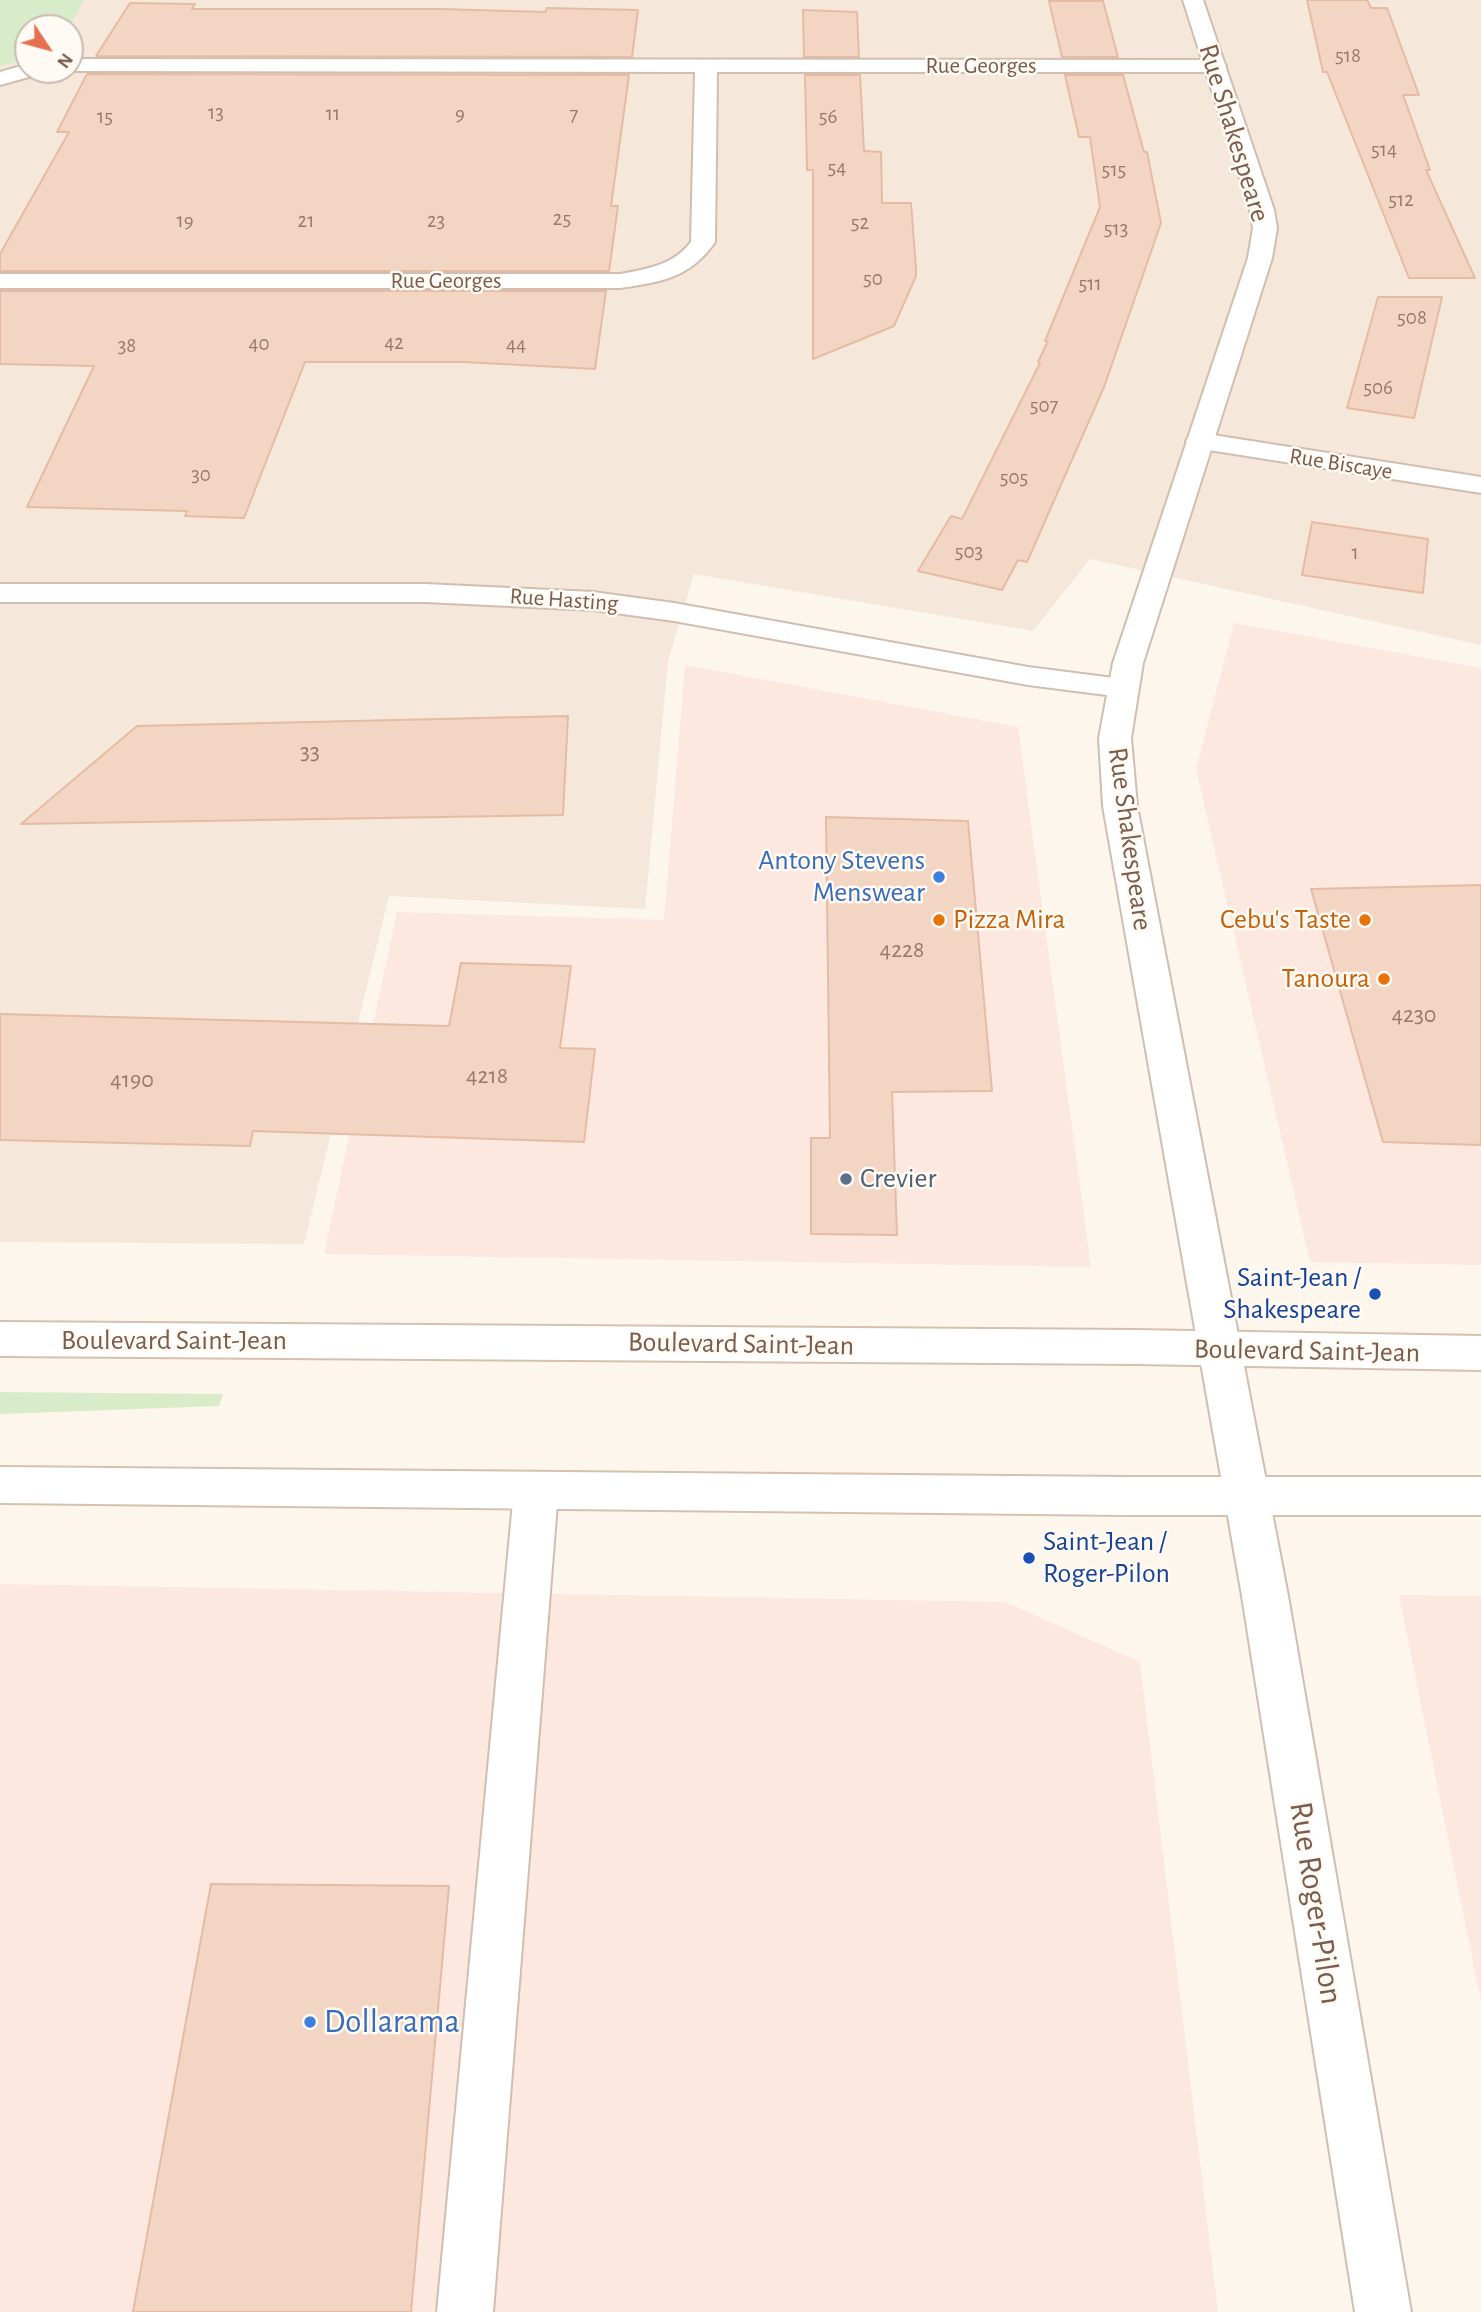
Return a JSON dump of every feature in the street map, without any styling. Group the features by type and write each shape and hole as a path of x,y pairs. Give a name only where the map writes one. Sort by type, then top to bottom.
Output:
{"street":[{"name":"Rue Shakespeare","path":"1193,0 1262,210 1265,228 1260,258 1122,688 1115,738 1120,806 1221,1349 1245,1494"},
{"name":"Rue Georges","path":"84,65 1215,65"},
{"name":"Rue Georges","path":"0,281 620,281 649,277 675,268 695,256 703,242 706,66"},
{"name":"Rue Biscaye","path":"1200,441 1481,485"},
{"name":"Rue Hasting","path":"0,593 425,593 593,601 674,612 1028,676 1122,688"},
{"name":"Boulevard Saint-Jean","path":"0,1339 1481,1353"},
{"path":"0,1485 1112,1496 1481,1496"},
{"path":"465,2312 536,1491"},
{"name":"Rue Roger-Pilon","path":"1245,1494 1265,1596 1383,2312"}],"shaded area":[{"path":"0,0 1481,0 1481,645 1090,559 1033,631 694,574 668,661 645,909 389,896 304,1244 0,1242"},
{"path":"1234,623 1481,668 1481,1265 1310,1262 1196,769"},
{"path":"685,665 1018,727 1091,1267 324,1254 397,912 664,920"},
{"path":"0,1584 1005,1602 1140,1662 1218,2312 0,2312"},
{"path":"1399,1595 1481,1596 1481,2002"}],"green space":[{"path":"0,0 84,0 76,14 14,14 14,62 0,66"},
{"path":"0,1392 223,1394 219,1406 0,1414"}],"building":[{"path":"1307,0 1367,0 1371,8 1387,8 1419,95 1403,95 1430,170 1426,170 1475,278 1409,278 1327,72 1323,72"},
{"path":"1049,1 1103,1 1118,57 1062,57"},
{"path":"130,3 195,4 192,9 545,12 547,8 638,10 632,57 96,56"},
{"path":"803,10 857,12 859,57 804,57"},
{"path":"87,74 629,75 611,206 618,206 609,271 0,271 0,254 69,132 57,132"},
{"path":"805,75 860,75 864,151 881,152 882,203 911,203 916,269 916,276 894,326 813,359 813,170 807,170"},
{"path":"1065,75 1123,75 1144,152 1147,152 1161,223 1104,387 1027,562 1018,560 1002,590 918,571 951,516 962,519 1040,363 1038,362 1048,341 1045,341 1100,207 1090,137 1079,137"},
{"path":"0,291 606,291 595,369 464,362 305,362 244,518 185,516 187,511 27,507 94,366 0,364"},
{"path":"1378,297 1442,297 1414,418 1347,408"},
{"path":"1312,522 1428,539 1423,593 1302,575"},
{"path":"568,716 563,815 21,824 137,726"},
{"path":"826,817 968,821 992,1091 892,1092 897,1235 811,1234 811,1138 830,1138"},
{"path":"1481,885 1481,1145 1383,1142 1311,889"},
{"path":"461,963 571,966 560,1048 595,1049 584,1142 253,1131 250,1146 0,1140 0,1014 449,1026"},
{"path":"211,1884 449,1886 411,2312 133,2312"}],"place":[{"name":"Antony Stevens Menswear","path":"939,877"},
{"name":"Pizza Mira","path":"939,920"},
{"name":"Cebu's Taste","path":"1365,920"},
{"name":"Tanoura","path":"1384,979"},
{"name":"Crevier","path":"846,1179"},
{"name":"Saint-Jean / Shakespeare","path":"1375,1294"},
{"name":"Saint-Jean / Roger-Pilon","path":"1029,1558"},
{"name":"Dollarama","path":"310,2022"}]}
